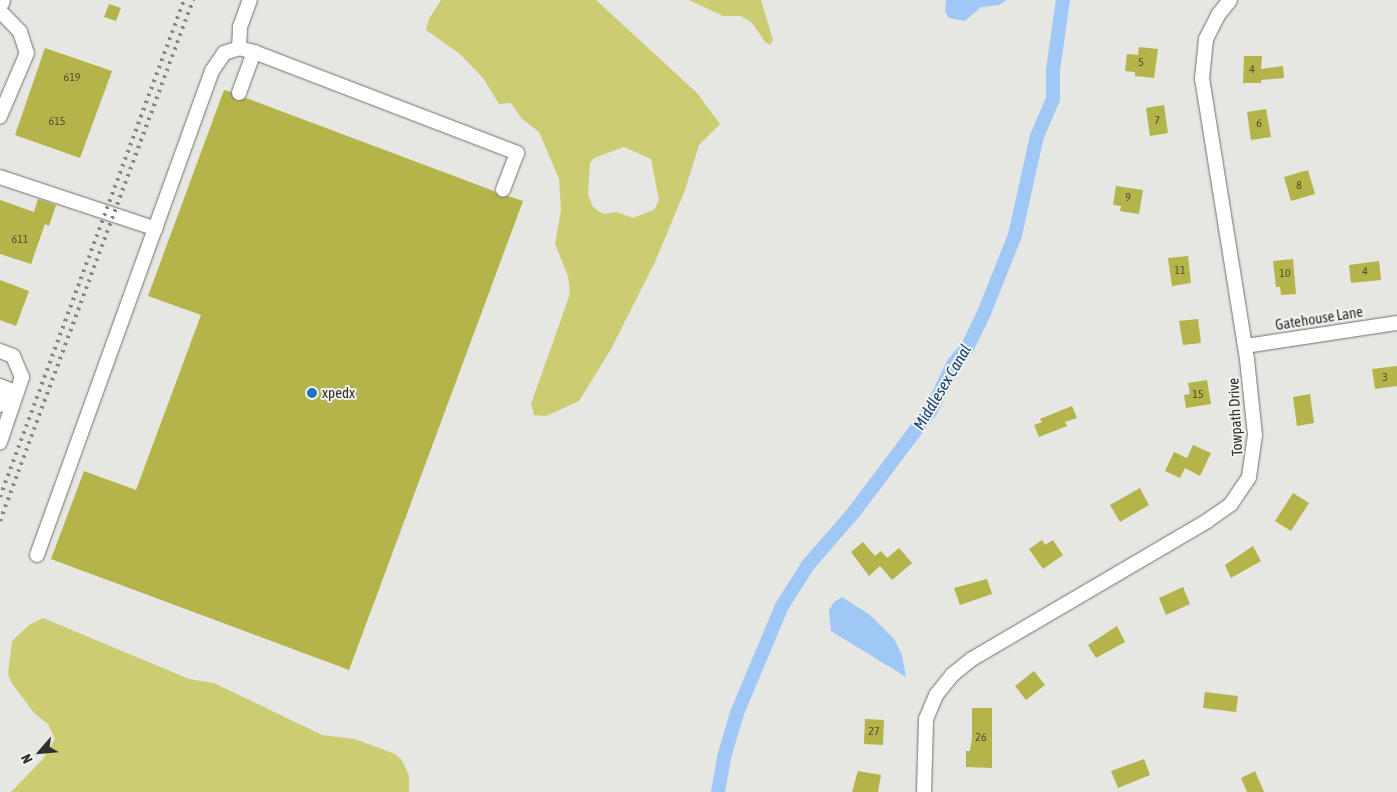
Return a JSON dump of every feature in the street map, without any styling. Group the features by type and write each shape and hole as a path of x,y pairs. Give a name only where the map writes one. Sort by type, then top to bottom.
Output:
{"street":[{"path":"239,48 240,28 250,0"},
{"name":"Towpath Drive","path":"924,792 926,719 936,696 952,675 972,659 1207,522 1239,495 1250,477 1256,451 1245,346 1202,79 1206,39 1230,0"},
{"path":"0,11 20,32 27,53 0,116"},
{"path":"37,555 212,71 224,53 239,48 254,52 517,153 503,189"},
{"path":"239,93 254,52"},
{"path":"0,177 156,229"},
{"name":"Gatehouse Lane","path":"1245,346 1397,323"},
{"path":"0,351 12,356 22,377 8,389 0,405"},
{"path":"0,442 8,389"}],"shaded area":[{"path":"441,0 596,0 697,93 720,124 699,145 685,190 655,262 611,349 579,401 546,416 534,415 531,404 570,294 568,276 555,244 561,210 559,179 539,132 521,118 511,103 499,104 483,78 460,54 426,30 429,19","holes":["624,147 651,159 659,200 654,210 633,218 617,212 603,214 593,207 588,195 590,163 594,158"]},
{"path":"689,0 761,0 773,40 770,45 765,42 752,23 741,16 723,16"},
{"path":"43,618 189,679 214,683 322,735 355,739 395,754 401,759 409,775 409,792 11,792 43,759 55,739 48,724 34,713 11,682 8,674 12,641 29,625"}],"water":[{"path":"946,0 1007,0 999,5 981,7 965,21 949,18 945,11"},
{"path":"842,597 870,615 894,639 902,655 906,677 831,631 829,610 834,602"}],"building":[{"path":"109,4 121,8 116,21 104,17"},
{"path":"1139,47 1158,49 1154,78 1135,76 1135,72 1125,71 1127,54 1138,55"},
{"path":"45,48 112,71 80,158 15,135"},
{"path":"1244,56 1262,56 1261,69 1283,66 1284,78 1261,80 1261,83 1243,83"},
{"name":"xpedx","path":"224,90 231,92 236,101 246,98 494,191 500,197 508,196 523,201 349,670 51,559 84,471 136,490 201,315 148,296"},
{"path":"1164,105 1168,133 1150,136 1146,108"},
{"path":"1266,109 1271,137 1251,140 1247,112"},
{"path":"1308,170 1315,194 1291,201 1284,177"},
{"path":"1116,186 1143,190 1139,214 1120,211 1121,206 1113,205"},
{"path":"38,199 56,205 49,226 45,224 31,264 0,254 0,200 34,212"},
{"path":"1188,256 1191,283 1172,286 1168,258"},
{"path":"1293,259 1296,294 1281,295 1280,287 1276,287 1273,261"},
{"path":"1379,261 1381,280 1351,283 1349,265"},
{"path":"0,280 29,291 16,326 0,320"},
{"path":"1198,319 1201,343 1183,345 1179,321"},
{"path":"1397,366 1397,386 1375,389 1372,369"},
{"path":"1207,380 1211,404 1186,408 1184,395 1190,394 1188,383"},
{"path":"1310,394 1314,423 1297,426 1293,397"},
{"path":"1072,406 1077,418 1065,422 1067,426 1039,437 1034,425 1042,422 1040,419"},
{"path":"1193,445 1211,453 1200,476 1185,468 1180,478 1165,471 1174,452 1187,458"},
{"path":"1140,488 1149,505 1120,522 1110,505"},
{"path":"1293,493 1309,503 1291,531 1275,521"},
{"path":"1042,540 1045,545 1053,540 1063,555 1043,569 1029,549"},
{"path":"863,542 875,556 881,551 887,558 899,548 912,563 892,580 880,566 869,576 851,552"},
{"path":"1253,546 1261,561 1231,578 1225,565"},
{"path":"987,579 992,594 960,605 954,588"},
{"path":"1183,587 1190,604 1166,615 1159,598"},
{"path":"1117,626 1125,642 1096,658 1088,645"},
{"path":"1034,671 1045,685 1026,700 1015,686"},
{"path":"1205,692 1238,696 1236,712 1203,708"},
{"path":"972,708 992,708 992,768 966,767 966,751 970,751 972,738"},
{"path":"865,719 884,720 883,745 864,744"},
{"path":"1144,759 1150,775 1118,788 1111,771"},
{"path":"858,771 881,775 878,792 852,792"},
{"path":"1255,771 1264,792 1247,792 1241,778"}],"waterway":[{"name":"Middlesex Canal","path":"718,792 724,757 737,713 782,606 808,565 854,512 931,410 954,363 967,348 984,313 1015,235 1037,136 1053,99 1053,70 1063,0"}],"railway":[{"path":"0,497 184,0"},
{"path":"0,521 193,0"}],"place":[{"name":"xpedx","path":"312,393"}]}
